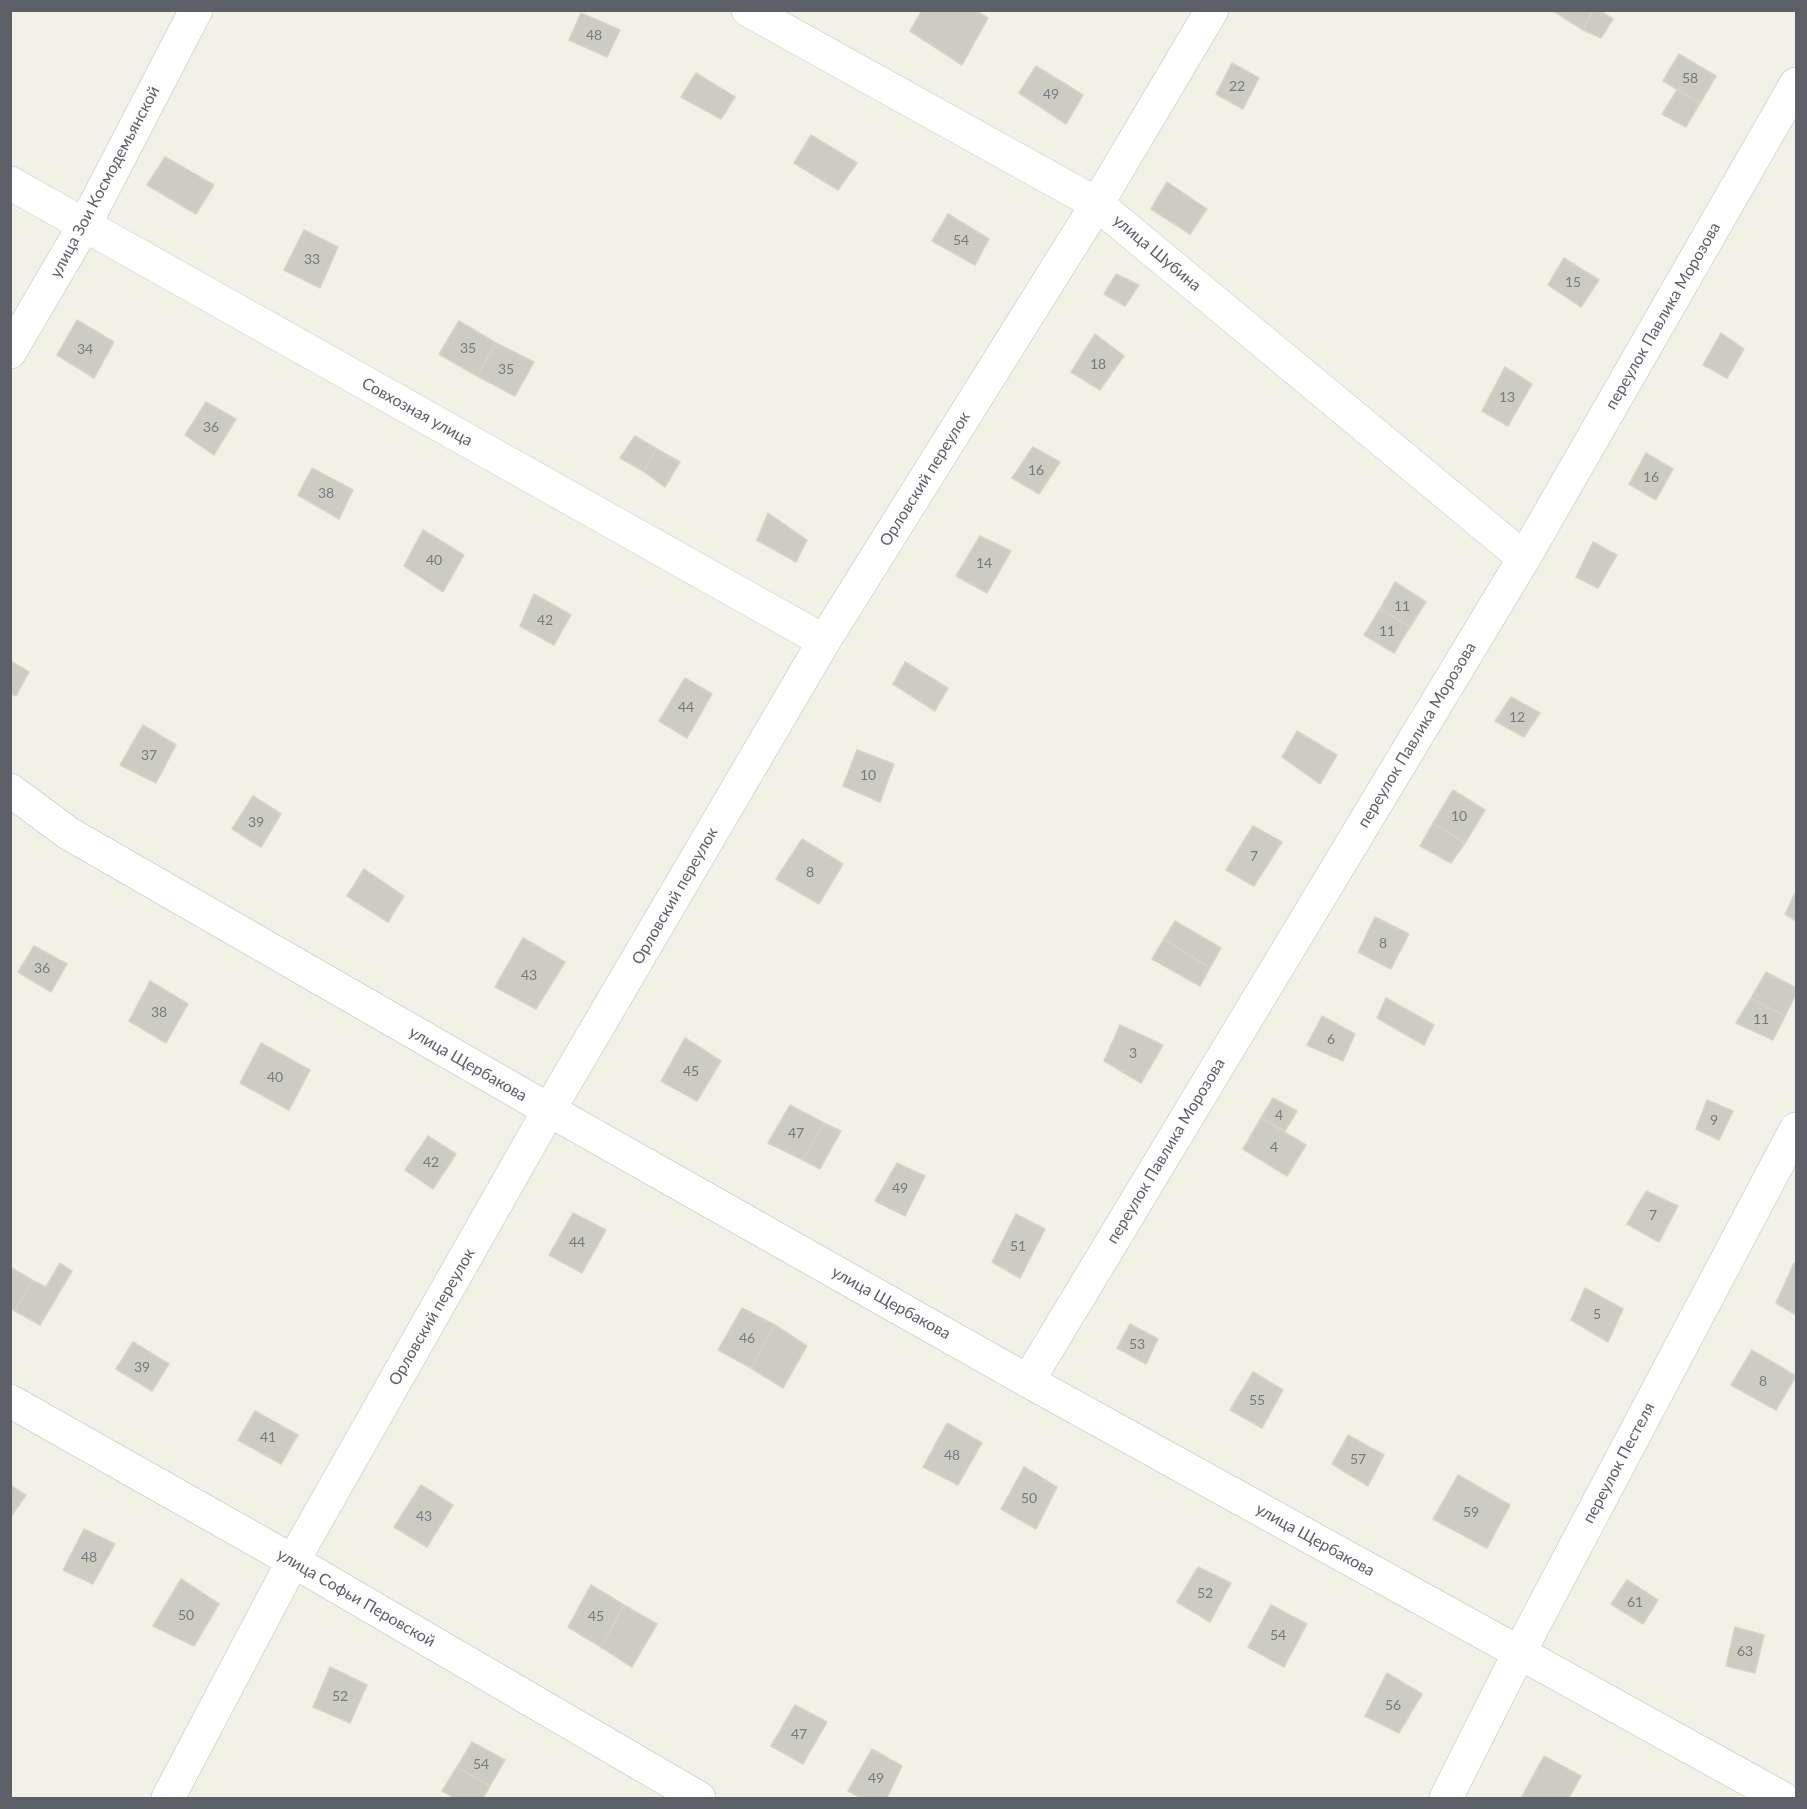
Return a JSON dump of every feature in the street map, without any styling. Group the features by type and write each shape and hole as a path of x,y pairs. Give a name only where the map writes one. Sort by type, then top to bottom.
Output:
{"street":[{"name":"улица Зои Космодемьянской","path":"10,352 85,224 196,10"},
{"name":"улица Шубина","path":"748,10 1097,204 1524,558"},
{"name":"Орловский переулок","path":"168,1798 293,1561 549,1110 824,641 1097,204 1212,10"},
{"name":"переулок Павлика Морозова","path":"1028,1381 1524,558 1797,84"},
{"name":"Совхозная улица","path":"10,183 824,641"},
{"name":"улица Щербакова","path":"10,790 68,833 549,1110 1028,1381 1782,1798"},
{"name":"переулок Пестеля","path":"1446,1798 1519,1653 1797,1129"},
{"name":"улица Софьи Перовской","path":"10,1401 293,1561 699,1798"}],"building":[{"path":"922,10 975,10 988,18 962,65 910,31"},
{"path":"1552,10 1593,10 1583,30"},
{"path":"1593,10 1599,10 1613,19 1601,38 1583,30"},
{"path":"581,13 620,30 607,57 569,40"},
{"path":"1679,54 1716,76 1700,103 1663,81"},
{"path":"1232,63 1259,78 1243,109 1216,94"},
{"path":"1036,66 1083,95 1066,124 1019,93"},
{"path":"696,73 735,97 721,119 681,97"},
{"path":"1677,90 1700,103 1686,127 1662,114"},
{"path":"811,135 857,163 838,190 794,163"},
{"path":"165,157 214,185 196,214 147,185"},
{"path":"1167,182 1207,209 1190,234 1151,209"},
{"path":"948,214 989,239 975,265 932,241"},
{"path":"304,230 338,247 320,288 284,270"},
{"path":"1564,258 1599,280 1581,307 1548,285"},
{"path":"1116,274 1139,285 1125,306 1104,294"},
{"path":"77,320 114,342 94,378 57,355"},
{"path":"459,321 496,343 477,376 439,354"},
{"path":"1721,333 1744,349 1727,378 1703,365"},
{"path":"1095,334 1124,356 1100,390 1071,372"},
{"path":"496,343 534,362 515,396 477,376"},
{"path":"1505,367 1532,384 1508,426 1482,411"},
{"path":"206,402 236,419 214,455 185,435"},
{"path":"635,436 657,449 643,471 620,458"},
{"path":"1033,447 1060,462 1039,494 1012,478"},
{"path":"657,449 680,462 665,487 643,471"},
{"path":"1646,453 1673,469 1656,500 1629,484"},
{"path":"312,468 353,490 339,519 298,495"},
{"path":"768,513 807,540 796,562 757,540"},
{"path":"423,530 464,555 443,592 404,566"},
{"path":"980,536 1011,551 987,593 956,576"},
{"path":"1593,542 1617,555 1598,588 1576,577"},
{"path":"1395,582 1426,602 1410,627 1380,609"},
{"path":"534,594 571,615 554,645 520,626"},
{"path":"1380,609 1410,627 1394,653 1364,635"},
{"path":"11,661 29,672 16,696 10,693"},
{"path":"905,662 948,688 935,711 893,684"},
{"path":"685,678 712,694 687,738 659,721"},
{"path":"1511,697 1540,713 1524,737 1495,721"},
{"path":"143,725 176,745 156,783 120,765"},
{"path":"1297,731 1337,755 1320,784 1282,757"},
{"path":"857,750 894,764 880,802 843,786"},
{"path":"1453,790 1485,810 1465,843 1433,823"},
{"path":"253,796 281,814 261,847 232,829"},
{"path":"1433,823 1465,843 1451,863 1420,846"},
{"path":"1253,826 1282,842 1254,886 1226,870"},
{"path":"802,839 843,864 819,904 776,879"},
{"path":"364,869 404,896 388,922 347,896"},
{"path":"1796,891 1796,921 1785,914"},
{"path":"1375,917 1409,934 1391,969 1358,952"},
{"path":"1175,921 1221,948 1210,968 1164,939"},
{"path":"523,938 565,962 536,1009 495,987"},
{"path":"1164,939 1210,968 1200,986 1152,959"},
{"path":"34,946 67,964 51,992 18,972"},
{"path":"1766,972 1796,988 1796,994 1785,1016 1751,998"},
{"path":"150,981 188,1004 166,1043 129,1021"},
{"path":"1386,998 1434,1025 1424,1045 1377,1018"},
{"path":"1751,998 1785,1016 1773,1040 1736,1023"},
{"path":"1322,1016 1355,1034 1343,1061 1307,1045"},
{"path":"1120,1025 1163,1045 1141,1083 1104,1061"},
{"path":"685,1038 721,1061 697,1101 661,1081"},
{"path":"261,1043 310,1070 289,1110 240,1083"},
{"path":"1273,1098 1297,1111 1285,1131 1261,1118"},
{"path":"1707,1100 1733,1111 1719,1140 1696,1129"},
{"path":"790,1105 824,1123 803,1160 768,1143"},
{"path":"1261,1118 1306,1145 1287,1176 1243,1149"},
{"path":"824,1123 841,1131 820,1169 803,1160"},
{"path":"428,1136 456,1154 433,1189 405,1170"},
{"path":"897,1163 925,1176 905,1216 875,1201"},
{"path":"1646,1191 1678,1206 1659,1242 1627,1224"},
{"path":"573,1213 606,1230 582,1273 549,1255"},
{"path":"1016,1214 1045,1229 1020,1278 992,1262"},
{"path":"60,1263 72,1271 40,1325 15,1311 32,1280 46,1287"},
{"path":"1794,1263 1796,1264 1796,1315 1776,1303"},
{"path":"10,1267 32,1280 15,1311 10,1308"},
{"path":"1585,1288 1623,1309 1608,1342 1571,1320"},
{"path":"742,1308 775,1325 751,1368 718,1350"},
{"path":"1130,1324 1158,1339 1146,1364 1117,1348"},
{"path":"775,1325 807,1346 783,1388 751,1368"},
{"path":"133,1342 169,1364 152,1391 116,1369"},
{"path":"1752,1350 1796,1376 1776,1410 1731,1385"},
{"path":"1253,1372 1283,1390 1262,1428 1230,1410"},
{"path":"255,1411 298,1435 281,1464 238,1440"},
{"path":"947,1423 982,1443 958,1485 923,1467"},
{"path":"1348,1435 1384,1455 1368,1486 1332,1464"},
{"path":"1024,1467 1057,1487 1036,1529 1001,1509"},
{"path":"1458,1475 1510,1505 1487,1548 1433,1519"},
{"path":"10,1485 26,1495 10,1518"},
{"path":"421,1485 453,1505 427,1547 394,1527"},
{"path":"84,1529 115,1544 93,1584 63,1570"},
{"path":"1198,1567 1231,1583 1210,1622 1177,1602"},
{"path":"181,1579 219,1604 194,1646 153,1626"},
{"path":"1627,1580 1658,1600 1643,1624 1611,1604"},
{"path":"591,1585 624,1605 601,1647 568,1627"},
{"path":"624,1605 657,1624 632,1667 601,1647"},
{"path":"1271,1605 1307,1624 1284,1667 1248,1647"},
{"path":"1735,1627 1764,1635 1755,1673 1726,1666"},
{"path":"330,1667 367,1685 350,1723 313,1707"},
{"path":"1387,1673 1422,1694 1399,1733 1365,1716"},
{"path":"795,1705 827,1722 803,1764 771,1746"},
{"path":"472,1742 505,1760 490,1786 457,1767"},
{"path":"872,1749 902,1766 887,1798 861,1798 848,1791"},
{"path":"1544,1756 1581,1776 1569,1798 1521,1798"},
{"path":"457,1767 490,1786 483,1798 455,1798 442,1791"}]}
